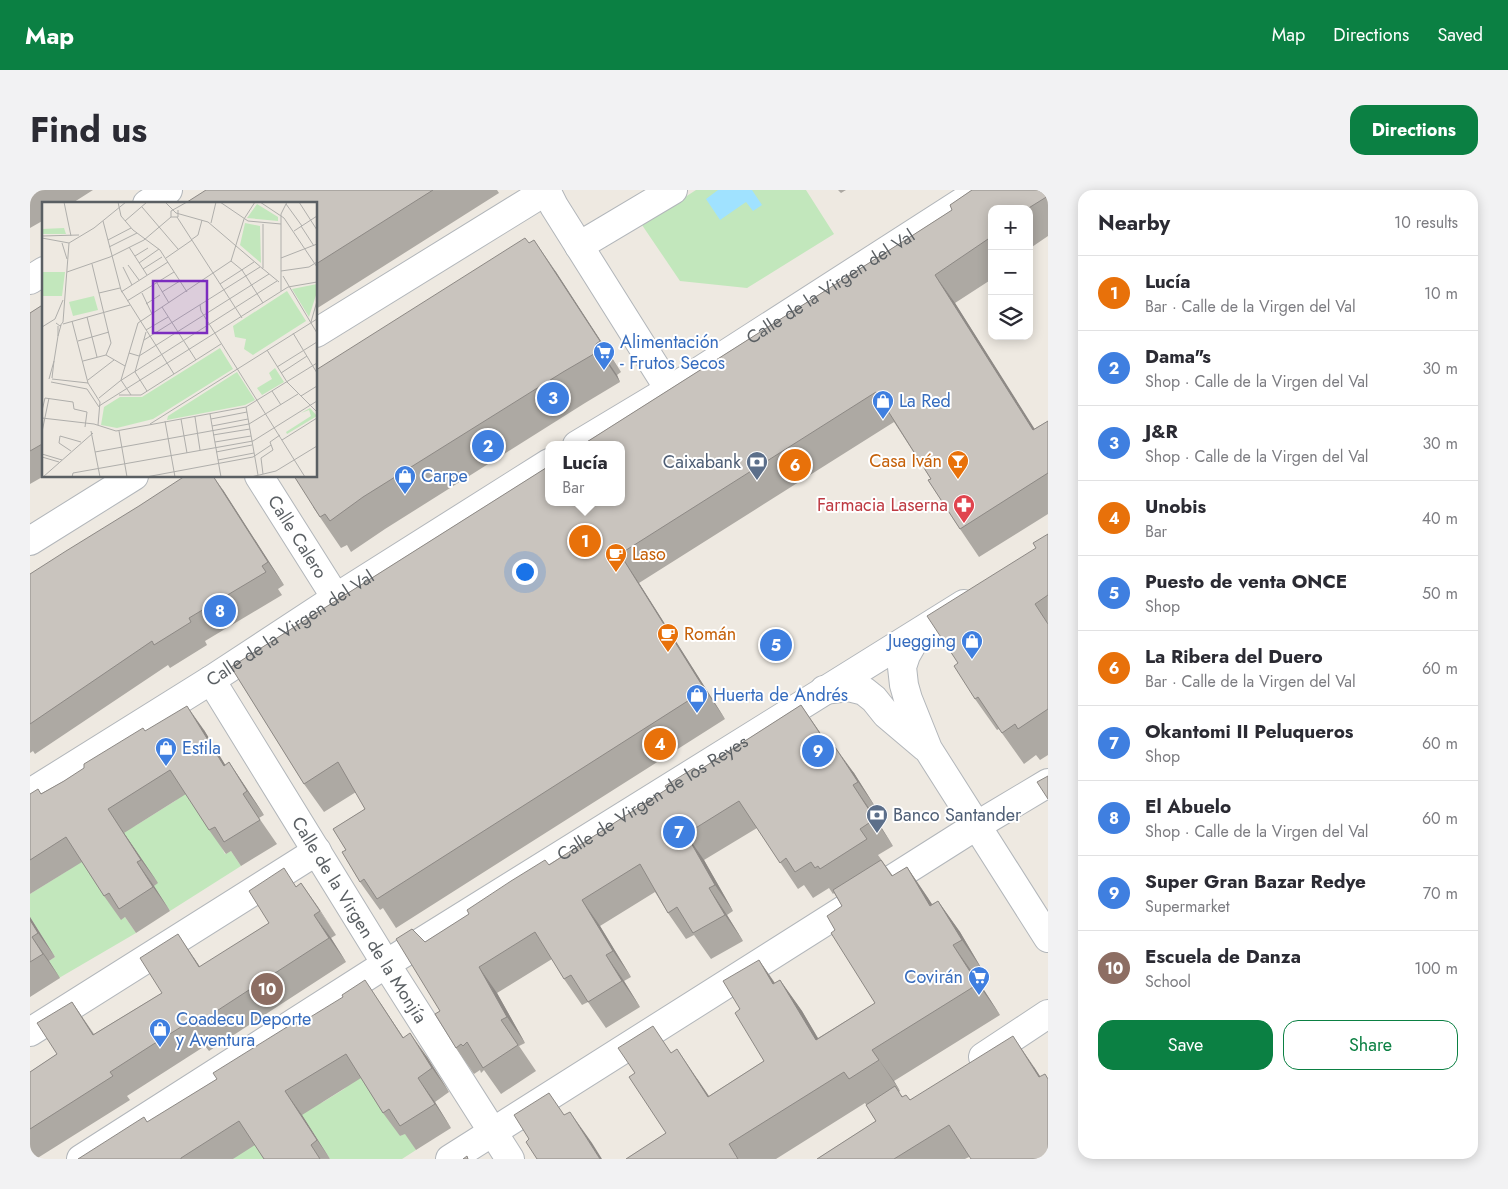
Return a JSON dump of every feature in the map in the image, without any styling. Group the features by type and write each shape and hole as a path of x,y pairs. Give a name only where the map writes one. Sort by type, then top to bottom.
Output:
{"street":[{"path":"150,202 168,190"},
{"path":"579,246 673,190"},
{"name":"Calle de la Virgen del Val","path":"584,441 669,389 981,190"},
{"path":"318,332 549,196 669,389"},
{"path":"30,280 42,272"},
{"name":"Calle de la Virgen del Val","path":"30,793 211,680 545,466"},
{"path":"30,541 131,478"},
{"name":"Calle Calero","path":"260,478 336,598"},
{"name":"Calle de Virgen de los Reyes","path":"80,1159 386,964 824,690 988,590"},
{"path":"918,634 906,655 902,667 908,700 928,749 1048,938"},
{"name":"Calle de la Virgen de la Monjía","path":"211,680 386,964 510,1159"},
{"path":"824,690 848,687 864,691 874,699 886,714 928,749"},
{"path":"450,1159 976,826 1048,783"},
{"path":"30,1032 317,851"},
{"path":"964,1068 1048,1014"}],"green space":[{"path":"696,190 806,190 834,234 747,288 680,281 642,225"},
{"path":"191,786 225,854 231,851 241,866 170,911 154,886 157,883 118,830 135,826 175,801"},
{"path":"85,851 121,919 125,917 136,933 59,978 49,961 55,957 30,917 30,894 67,871"},
{"path":"364,1069 400,1136 406,1133 416,1150 402,1159 330,1159 314,1134 294,1111 323,1102 344,1089"},
{"path":"256,1135 265,1159 233,1159"}],"water":[{"path":"718,190 752,190 762,205 753,211 746,202 720,220 706,199"}],"building":[{"path":"206,190 433,190 318,263 318,202 187,202"},
{"path":"972,190 1048,190 1048,196 1033,205 988,205 988,239 935,275 1033,430 1048,421 1048,473 960,529 928,480 931,479 876,392 620,554 705,690 377,899 364,879 360,882 342,852 346,850 333,829 365,809 338,762 304,784 231,667 545,469 545,506 625,506 625,441 588,441 952,210 950,205"},
{"path":"525,238 529,243 534,240 600,341 596,344 599,351 363,497 330,521 325,514 320,517 295,478 318,478 318,369"},
{"path":"42,305 42,444 30,451 30,313"},
{"path":"182,478 214,478 268,562 262,566 266,572 189,618 191,622 154,645 152,641 30,724 30,574"},
{"path":"1048,534 1048,595 1035,604 1048,624 1048,709 1018,729 1015,724 1002,733 978,697 975,699 954,666 958,663 927,616 1036,548 1033,543"},
{"path":"801,705 831,750 835,747 858,782 853,785 875,819 860,829 867,839 820,869 818,866 815,868 811,862 795,872 786,858 780,863 739,801 686,834 715,885 709,888 725,915 693,933 677,907 668,913 640,864 582,900 613,951 606,955 622,981 588,1002 571,975 564,979 535,932 479,967 507,1017 501,1020 518,1045 483,1068 467,1042 463,1046 461,1044 456,1048 435,1014 440,1011 396,939 412,929 425,942 469,914 467,910 511,881 545,860 549,865 667,789 665,786 694,768 698,771"},
{"path":"187,706 224,766 229,762 247,791 243,794 260,820 224,842 215,827 209,830 170,770 108,809 141,860 137,862 153,887 119,909 109,893 104,896 66,837 30,860 30,794 38,789 41,794 84,768 84,764 143,728 145,731"},
{"path":"1048,776 1048,799 1037,782"},
{"path":"881,860 892,876 907,867 930,906 938,901 962,940 953,945 978,984 872,1050 879,1060 849,1079 844,1072 729,1144 738,1159 626,1159 666,1133 629,1077 635,1073 618,1048 653,1026 671,1053 677,1049 708,1097 764,1061 735,1013 740,1009 723,981 759,960 773,984 780,980 816,1040 875,1003 831,933 835,930 827,916 842,906 833,890"},
{"path":"284,868 296,887 301,883 320,911 314,915 329,938 192,1027 189,1022 152,1045 110,1072 113,1076 30,1129 30,1072 57,1054 37,1023 72,1002 93,1035 162,993 140,958 178,934 199,967 269,923 249,891"},
{"path":"30,920 38,933 32,937 43,954 30,962"},
{"path":"365,980 403,1038 410,1033 432,1068 418,1078 435,1104 400,1126 389,1109 383,1113 346,1054 285,1091 317,1140 311,1145 320,1159 264,1159 239,1121 181,1159 78,1159 144,1117 147,1122 217,1079 213,1073 295,1022 299,1024 343,997 342,995"},
{"path":"1013,1036 1039,1077 1045,1074 1048,1079 1048,1159 971,1159 949,1125 894,1159 817,1159 876,1121 866,1105 895,1086 902,1097 906,1095 910,1100"},
{"path":"549,1093 564,1115 570,1112 600,1159 537,1159 526,1142 529,1139 514,1115"}],"place":[{"name":"Alimentación - Frutos Secos","path":"604,371"},
{"name":"J&R","path":"553,398"},
{"name":"La Red","path":"883,420"},
{"name":"Dama\"s","path":"488,446"},
{"name":"La Ribera del Duero","path":"795,465"},
{"name":"Casa Iván","path":"958,480"},
{"name":"Caixabank","path":"757,481"},
{"name":"Carpe","path":"405,495"},
{"name":"Farmacia Laserna","path":"964,524"},
{"name":"Lucía","path":"585,541"},
{"name":"Laso","path":"616,573"},
{"name":"El Abuelo","path":"220,611"},
{"name":"Puesto de venta ONCE","path":"776,645"},
{"name":"Román","path":"668,653"},
{"name":"Juegging","path":"972,660"},
{"name":"Huerta de Andrés","path":"697,714"},
{"name":"Unobis","path":"660,744"},
{"name":"Super Gran Bazar Redye","path":"818,751"},
{"name":"Estila","path":"166,767"},
{"name":"Okantomi II Peluqueros","path":"679,832"},
{"name":"Banco Santander","path":"877,834"},
{"name":"Escuela de Danza","path":"267,989"},
{"name":"Covirán","path":"979,996"},
{"name":"Coadecu Deporte y Aventura","path":"160,1048"}]}
